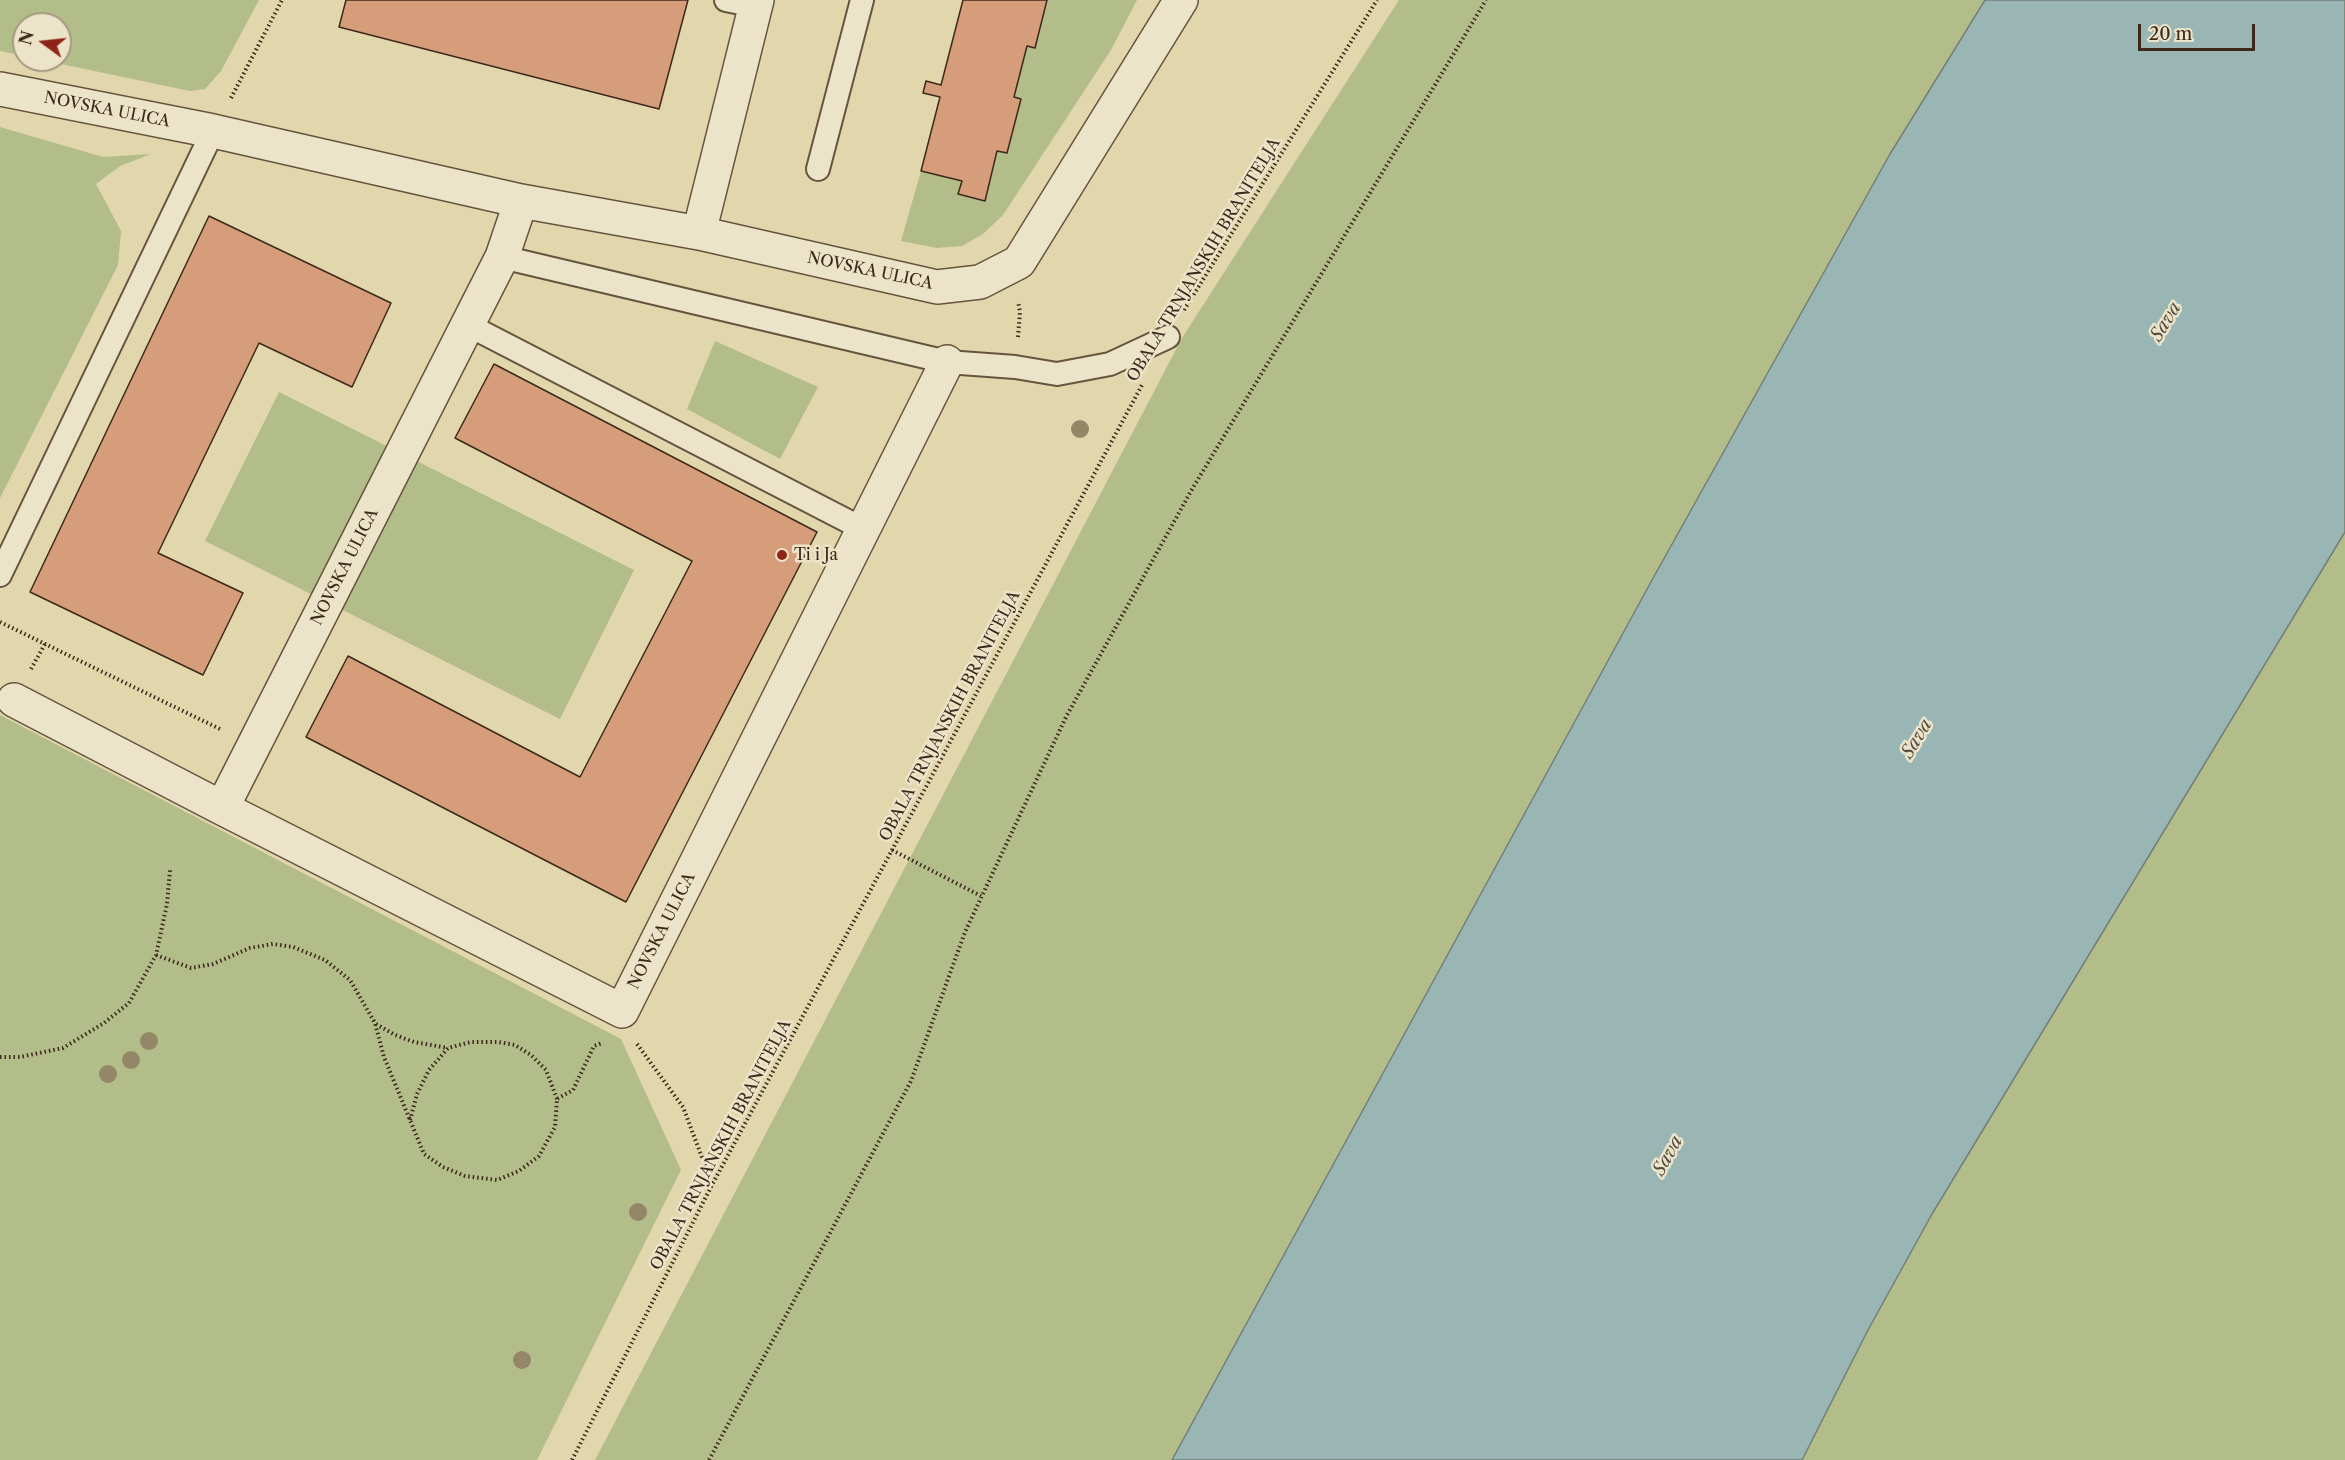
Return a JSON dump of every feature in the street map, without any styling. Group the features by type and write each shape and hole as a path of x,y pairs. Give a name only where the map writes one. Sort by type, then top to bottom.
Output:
{"street":[{"name":"NOVSKA ULICA","path":"0,89 213,131 521,201 699,233 937,287 980,282 1019,262 1181,0"},
{"path":"699,233 746,2"},
{"name":"NOVSKA ULICA","path":"222,808 502,257 521,201"},
{"name":"NOVSKA ULICA","path":"625,1021 863,529 947,362"},
{"path":"14,700 625,1021"}],"lane":[{"path":"818,169 862,0"},
{"path":"0,575 213,131"},
{"path":"502,257 947,362 1016,367 1057,374 1110,364 1168,337"},
{"path":"468,325 863,529"}],"path":[{"path":"213,131 282,0"},
{"name":"OBALA TRNJANSKIH BRANITELJA","path":"572,1460 712,1185 1168,337 1377,0"},
{"path":"709,1460 911,1081 965,933 1066,717 1191,491 1486,0"},
{"path":"0,622 228,733"},
{"path":"892,850 981,896"},
{"path":"0,1057 20,1057 63,1048 104,1023 129,1003 156,955 167,904 170,870"},
{"path":"156,955 191,968 213,964 250,948 273,944 293,947 325,960 350,980 375,1023 384,1057 424,1154 443,1167 465,1176 497,1180 519,1171 539,1156 555,1127 557,1099 546,1070 531,1055 515,1045 498,1041 471,1042 448,1048 414,1042 395,1035 375,1023"},
{"path":"557,1099 573,1090 594,1046 625,1021 683,1107 712,1185"},
{"path":"410,1120 417,1094 429,1070 448,1048"}],"green space":[{"path":"0,0 259,0 221,71 205,89 190,91 72,66 72,12 12,12 12,54 0,51"},
{"path":"1047,0 1137,0 1111,50 1003,215 983,234 962,246 937,248 901,241 921,171 962,181 958,194 985,201 997,151 1007,153 1021,99 1014,97 1027,46 1035,48"},
{"path":"1399,0 1985,0 1890,154 1652,580 1172,1460 595,1460 1182,338"},
{"path":"0,127 103,157 151,154 120,166 96,184 121,231 118,265 0,498"},
{"path":"715,341 818,387 780,459 687,409"},
{"path":"279,392 634,570 560,719 205,541"},
{"path":"2345,532 2345,1460 1802,1460 1868,1330 1932,1214"},
{"path":"0,715 621,1039 681,1170 537,1460 0,1460"}],"water":[{"name":"Sava","path":"1985,0 2345,0 2345,532 1932,1214 1868,1330 1802,1460 1172,1460 1652,580 1890,154"}],"building":[{"path":"346,0 688,0 659,109 339,27"},
{"path":"963,0 1047,0 1035,48 1027,46 1014,97 1021,99 1007,153 997,151 985,201 958,194 962,181 921,171 940,97 923,93 926,81 941,85"},
{"path":"209,216 391,303 352,387 259,343 158,553 243,593 203,675 30,592"},
{"path":"494,364 817,532 626,902 306,737 348,656 580,777 692,561 455,438"}],"place":[{"name":"Ti i Ja","path":"782,555"}]}
